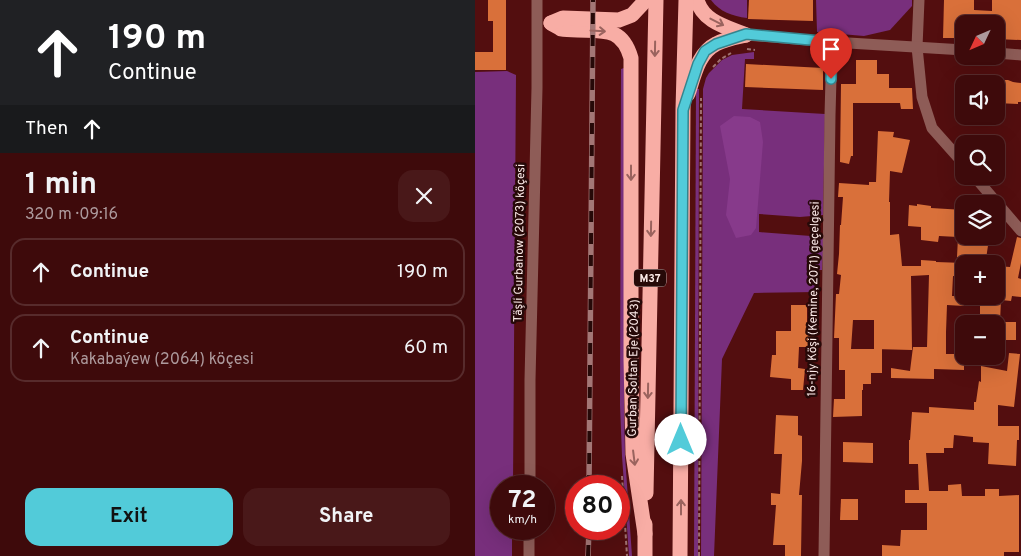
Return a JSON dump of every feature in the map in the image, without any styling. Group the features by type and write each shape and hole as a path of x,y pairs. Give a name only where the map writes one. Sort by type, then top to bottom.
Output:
{"highway":[{"path":"544,23 563,18 619,20 632,15 646,0"},
{"name":"Gurban Soltan Eje (2043)","path":"645,556 656,0"},
{"name":"M37","path":"680,556 683,110 686,0"},
{"path":"697,0 705,15 747,42"},
{"path":"544,23 563,29 605,31 616,34 623,40 631,58 631,359 633,454 645,534"},
{"path":"683,110 698,64 705,51 716,44 747,42"}],"street":[{"name":"Täşli Gurbanow (2073) köçesi","path":"530,475 530,380 537,88 544,23 537,0"},
{"path":"919,0 917,47 922,97 932,128 955,154"},
{"path":"747,42 832,42 955,49"},
{"name":"16-njy Köşi (Kemine, 2071) geçelgesi","path":"823,556 832,42"},
{"path":"1005,53 1021,55"},
{"path":"982,185 1021,231"},
{"path":"529,540 529,556"}],"path":[{"path":"747,42 755,50"},
{"path":"708,72 721,59 731,53"},
{"path":"699,556 701,98"}],"shaded area":[{"path":"711,0 747,0 747,18 727,13 718,8"},
{"path":"816,0 912,0 912,6 890,30 864,36 817,32"},
{"path":"754,52 754,59 745,59 742,109 825,114 823,215 800,217 759,214 759,232 824,237 822,270 811,270 809,283 818,285 817,292 754,293 722,359 714,556 701,556 703,89 709,73 722,60 732,55"},
{"path":"624,68 625,80 624,405 626,475 623,475 620,405 621,69"},
{"path":"507,71 516,75 513,475 490,475 490,540 512,540 512,556 475,556 475,72"},
{"path":"696,89 699,89 698,556 694,556"},
{"path":"734,116 750,117 760,122 763,142 756,228 751,235 736,238 726,215 730,179 720,126"},
{"path":"630,527 632,556 629,556 628,540 630,540"}],"building":[{"path":"488,0 506,0 506,70 475,70 475,52 493,52 493,21 488,21"},
{"path":"749,0 813,0 813,21 748,19"},
{"path":"944,0 974,0 974,10 992,11 992,0 1021,0 1021,40 1005,39 1005,15 955,15 955,38 943,38"},
{"path":"856,60 877,60 877,74 889,74 889,88 912,88 913,109 901,109 900,103 853,103 853,156 851,156 849,164 840,162 841,84 856,84"},
{"path":"746,64 823,68 823,90 745,87"},
{"path":"1005,80 1021,83 1021,102 1018,102 1018,104 1005,103"},
{"path":"878,131 894,132 893,137 910,140 902,173 890,171 890,235 899,234 902,266 921,266 921,260 955,263 952,296 955,296 955,305 964,305 964,306 947,305 946,354 955,354 955,365 964,365 964,370 934,369 934,379 891,378 891,368 910,371 913,347 927,347 929,275 911,276 912,350 882,349 882,373 871,373 871,384 863,384 862,416 833,417 834,399 845,399 845,370 839,370 839,338 834,338 836,294 839,294 841,275 837,274 843,197 838,197 839,183 869,185 869,182 876,182","holes":["853,320 874,320 874,349 851,349"]},
{"path":"917,204 931,206 931,208 955,209 955,237 939,236 938,242 921,240 921,227 908,226 909,205 917,206"},
{"path":"1017,237 1021,238 1021,263 1018,278 1021,279 1021,297 1012,296 1011,301 1005,300 1005,267 1010,267"},
{"path":"958,245 988,245 987,255 957,255"},
{"path":"791,305 807,305 807,332 814,332 814,347 799,347 798,368 805,369 803,390 791,390 791,379 770,377 772,355 776,355 776,331 791,331"},
{"path":"980,305 1001,305 1000,315 980,315"},
{"path":"1005,322 1016,322 1016,340 1005,340"},
{"path":"1009,353 1020,354 1014,407 998,405 998,426 1019,426 1016,466 988,464 989,443 973,442 973,437 954,435 953,448 944,448 944,453 926,453 929,491 948,491 948,485 961,484 962,496 985,496 985,489 999,489 999,496 1019,495 1019,552 1004,552 1004,556 882,556 882,545 900,546 901,530 927,530 927,503 905,503 905,490 919,490 918,464 909,464 912,412 929,413 929,407 974,410 979,381 981,382 981,366 1007,371"},
{"path":"776,415 798,416 798,435 802,436 799,495 802,495 801,556 785,556 785,545 773,545 776,505 771,505 771,493 780,494 782,454 774,454"},
{"path":"843,442 873,443 873,463 843,462"},
{"path":"841,499 858,499 858,520 840,520"}],"railway":[{"path":"589,475 593,0"},
{"path":"588,556 589,540"}],"route":[{"path":"681,440 683,110 698,64 705,51 716,44 746,34 832,42 831,79"}]}
